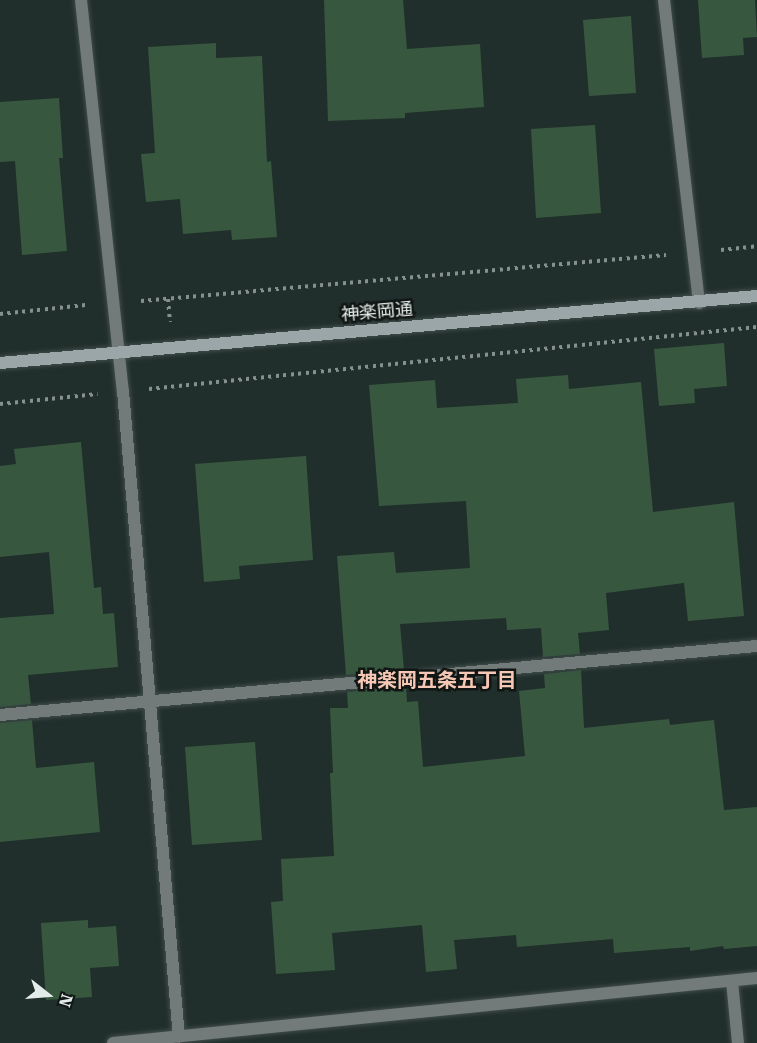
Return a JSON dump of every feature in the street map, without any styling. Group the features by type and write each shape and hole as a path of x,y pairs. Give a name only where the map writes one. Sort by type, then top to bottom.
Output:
{"street":[{"path":"81,0 123,391 148,702 179,1037"},
{"path":"664,0 699,303"},
{"name":"神楽岡通","path":"0,363 117,351 699,303 757,296"},
{"path":"0,715 757,646"},
{"path":"113,1043 757,978"},
{"path":"732,981 738,1043"}],"path":[{"path":"0,314 112,302 757,246"},
{"path":"0,404 757,327"}],"building":[{"path":"324,0 403,0 407,49 480,44 484,107 405,113 405,118 328,121"},
{"path":"698,0 755,0 757,37 743,38 744,55 702,58"},
{"path":"631,16 636,93 589,96 583,20"},
{"path":"216,43 216,58 262,56 267,162 271,161 277,237 232,240 231,230 183,234 180,199 146,202 141,154 155,153 148,47"},
{"path":"59,98 63,158 59,158 67,251 22,255 15,161 0,162 0,102"},
{"path":"595,125 601,213 536,218 531,129"},
{"path":"724,343 727,386 694,389 695,403 659,406 654,349"},
{"path":"568,375 569,389 641,382 653,512 734,502 744,616 688,621 684,583 606,593 609,630 578,633 580,654 543,657 541,628 507,630 506,618 400,624 404,670 346,675 337,556 394,552 396,573 470,568 466,501 379,506 369,385 435,380 437,408 518,403 516,379"},
{"path":"81,442 94,588 101,587 103,614 114,613 118,667 28,675 31,704 0,707 0,618 54,614 49,552 0,557 0,466 16,464 14,449"},
{"path":"306,456 313,560 239,566 240,579 204,582 195,464"},
{"path":"581,670 584,728 669,719 670,725 714,720 724,810 757,807 757,946 724,949 723,946 690,951 690,947 614,953 613,939 517,947 516,935 454,940 457,969 426,972 422,925 332,933 335,970 276,974 271,902 283,901 281,859 334,856 330,708 348,708 347,692 406,686 407,702 418,701 423,767 525,756 519,691 545,688 544,674"},
{"path":"32,720 36,768 94,762 100,832 0,842 0,723"},
{"path":"255,742 262,840 192,845 185,747"},
{"path":"88,920 88,928 116,926 119,966 90,968 92,997 46,1000 41,923"}],"district":[{"name":"神楽岡五条五丁目","path":"437,680"}]}
